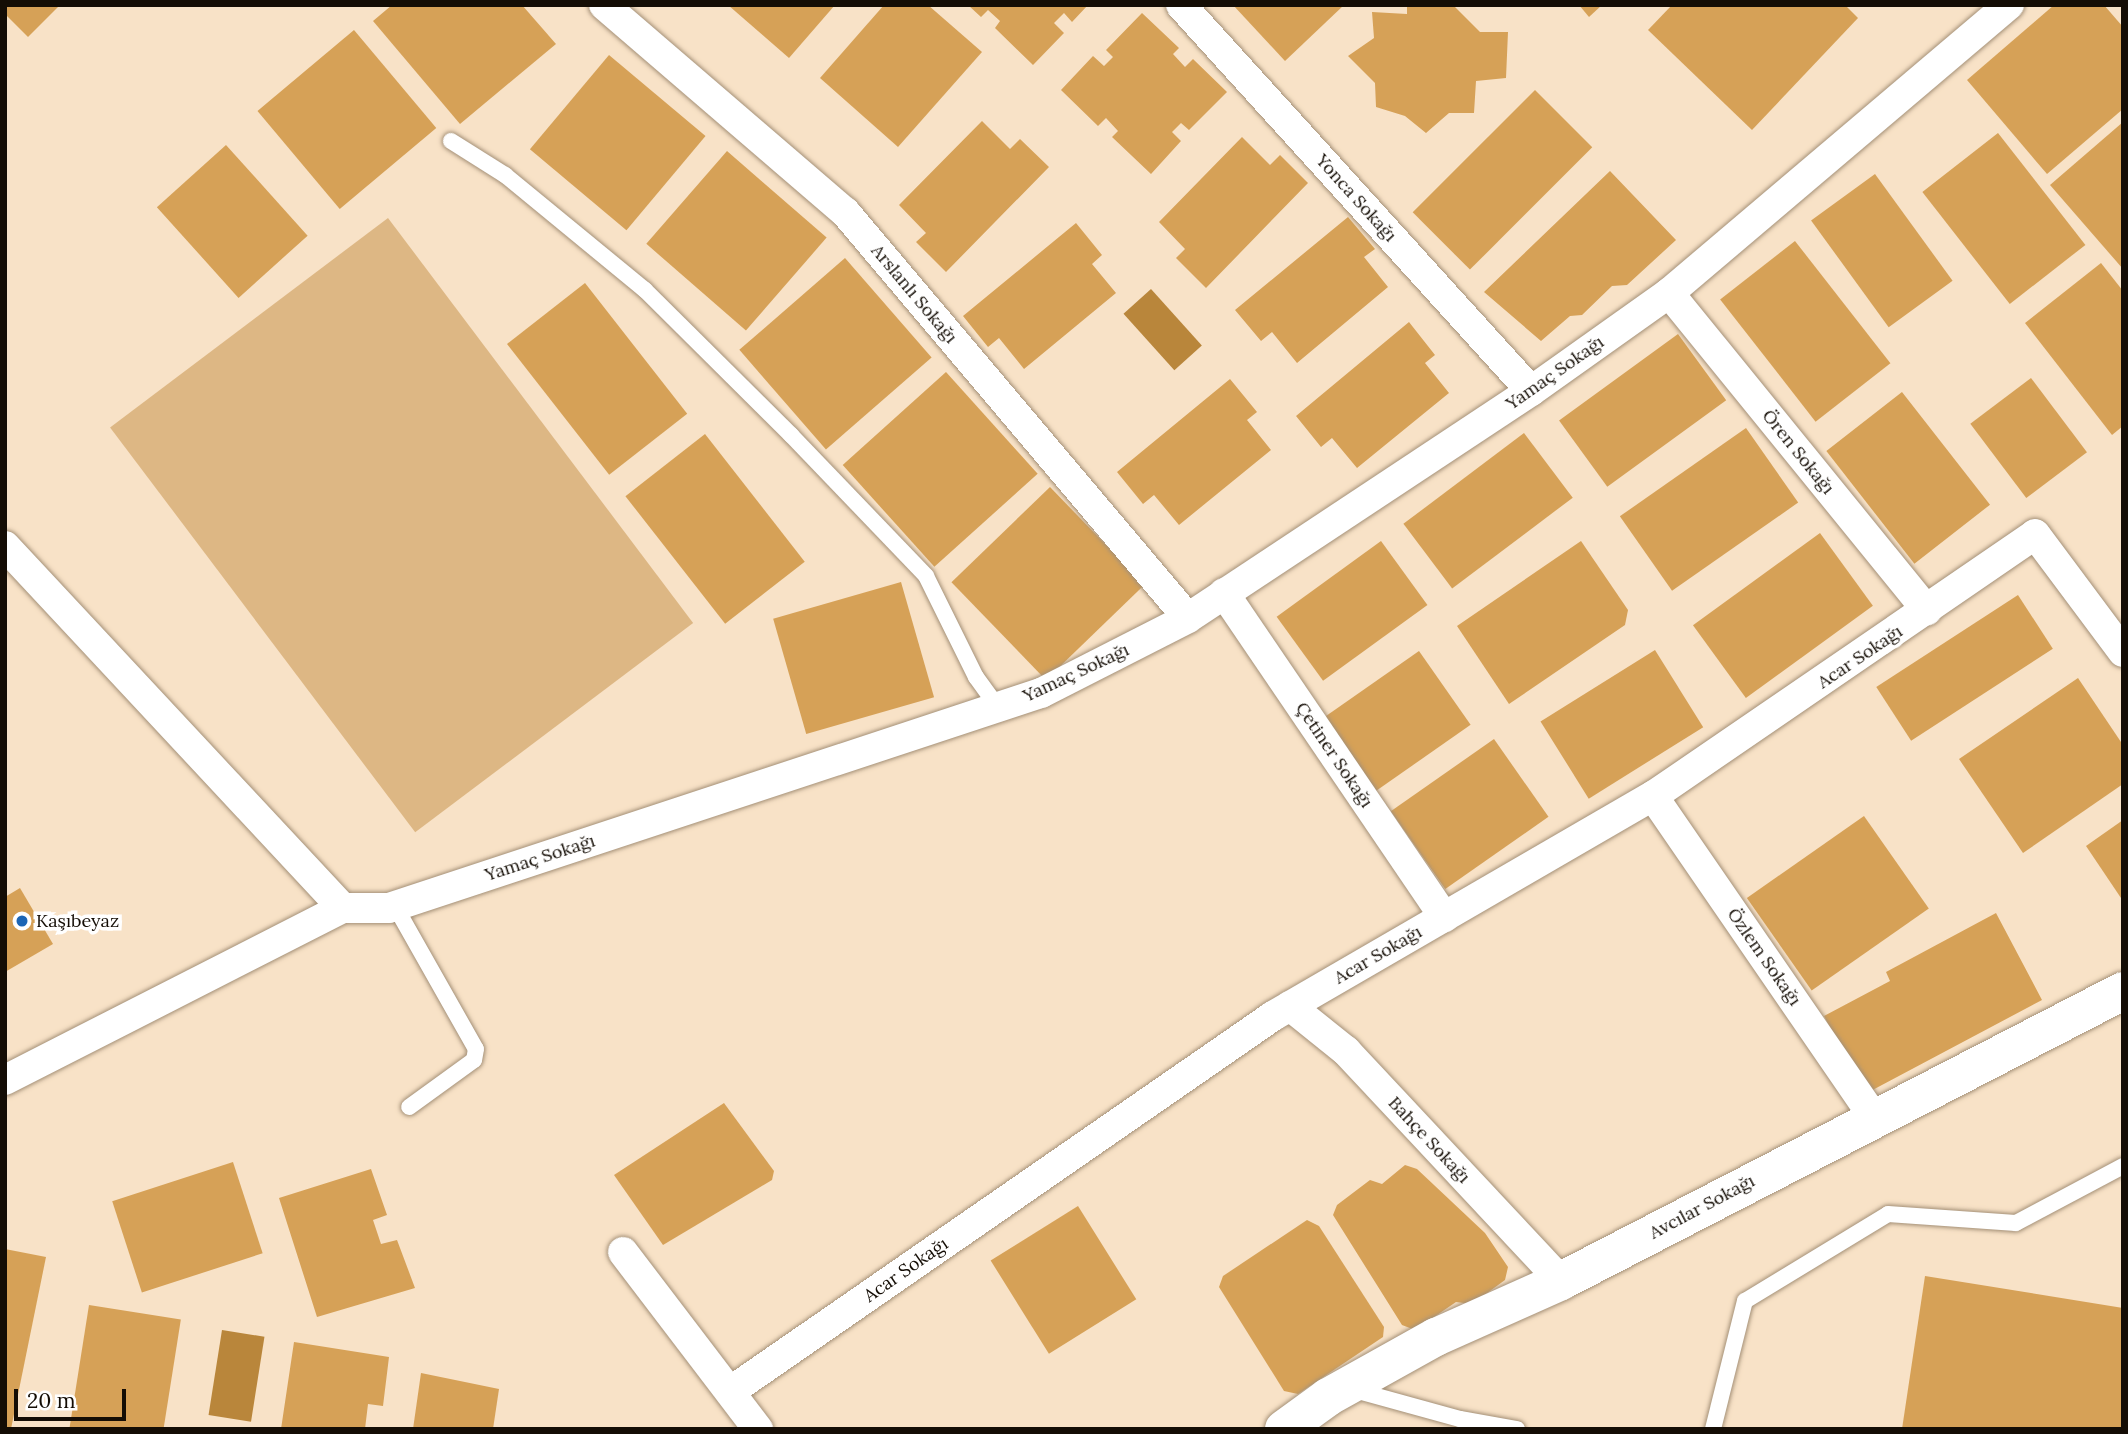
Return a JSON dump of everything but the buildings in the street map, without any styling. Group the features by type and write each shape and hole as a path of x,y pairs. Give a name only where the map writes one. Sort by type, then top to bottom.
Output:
{"main road":[{"name":"Avcılar Sokağı","path":"1284,1429 1345,1388 1436,1337 1560,1281 2123,991"}],"street":[{"name":"Arslanlı Sokağı","path":"604,5 845,212 1188,618"},
{"name":"Yonca Sokağı","path":"1181,5 1531,391"},
{"name":"Yamaç Sokağı","path":"5,1080 343,908 395,906 1041,693 1188,618 1531,391 1669,293 2009,5"},
{"name":"Ören Sokağı","path":"1669,293 1927,611"},
{"name":"Acar Sokağı","path":"731,1391 1290,1006 1653,796 1927,611 2035,534 2123,652"},
{"path":"5,546 343,908"},
{"name":"Çetiner Sokağı","path":"1224,593 1444,917"},
{"name":"Özlem Sokağı","path":"1653,796 1874,1118"},
{"name":"Bahçe Sokağı","path":"1290,1006 1346,1051 1560,1281"},
{"path":"623,1252 758,1429"}],"lane":[{"path":"451,141 505,175 645,290 791,435 926,576 976,677 998,707"},
{"path":"395,906 476,1049 474,1060 409,1107"},
{"path":"1713,1429 1745,1301 1888,1214 2016,1223 2123,1166"},
{"path":"1345,1388 1460,1419 1517,1429"}],"shaded area":[{"path":"388,218 693,623 415,832 110,427"},
{"path":"1151,289 1202,345 1174,370 1124,314"},
{"path":"222,1330 264,1337 251,1422 209,1415"}],"place":[{"name":"Kaşıbeyaz","path":"22,921"}]}
